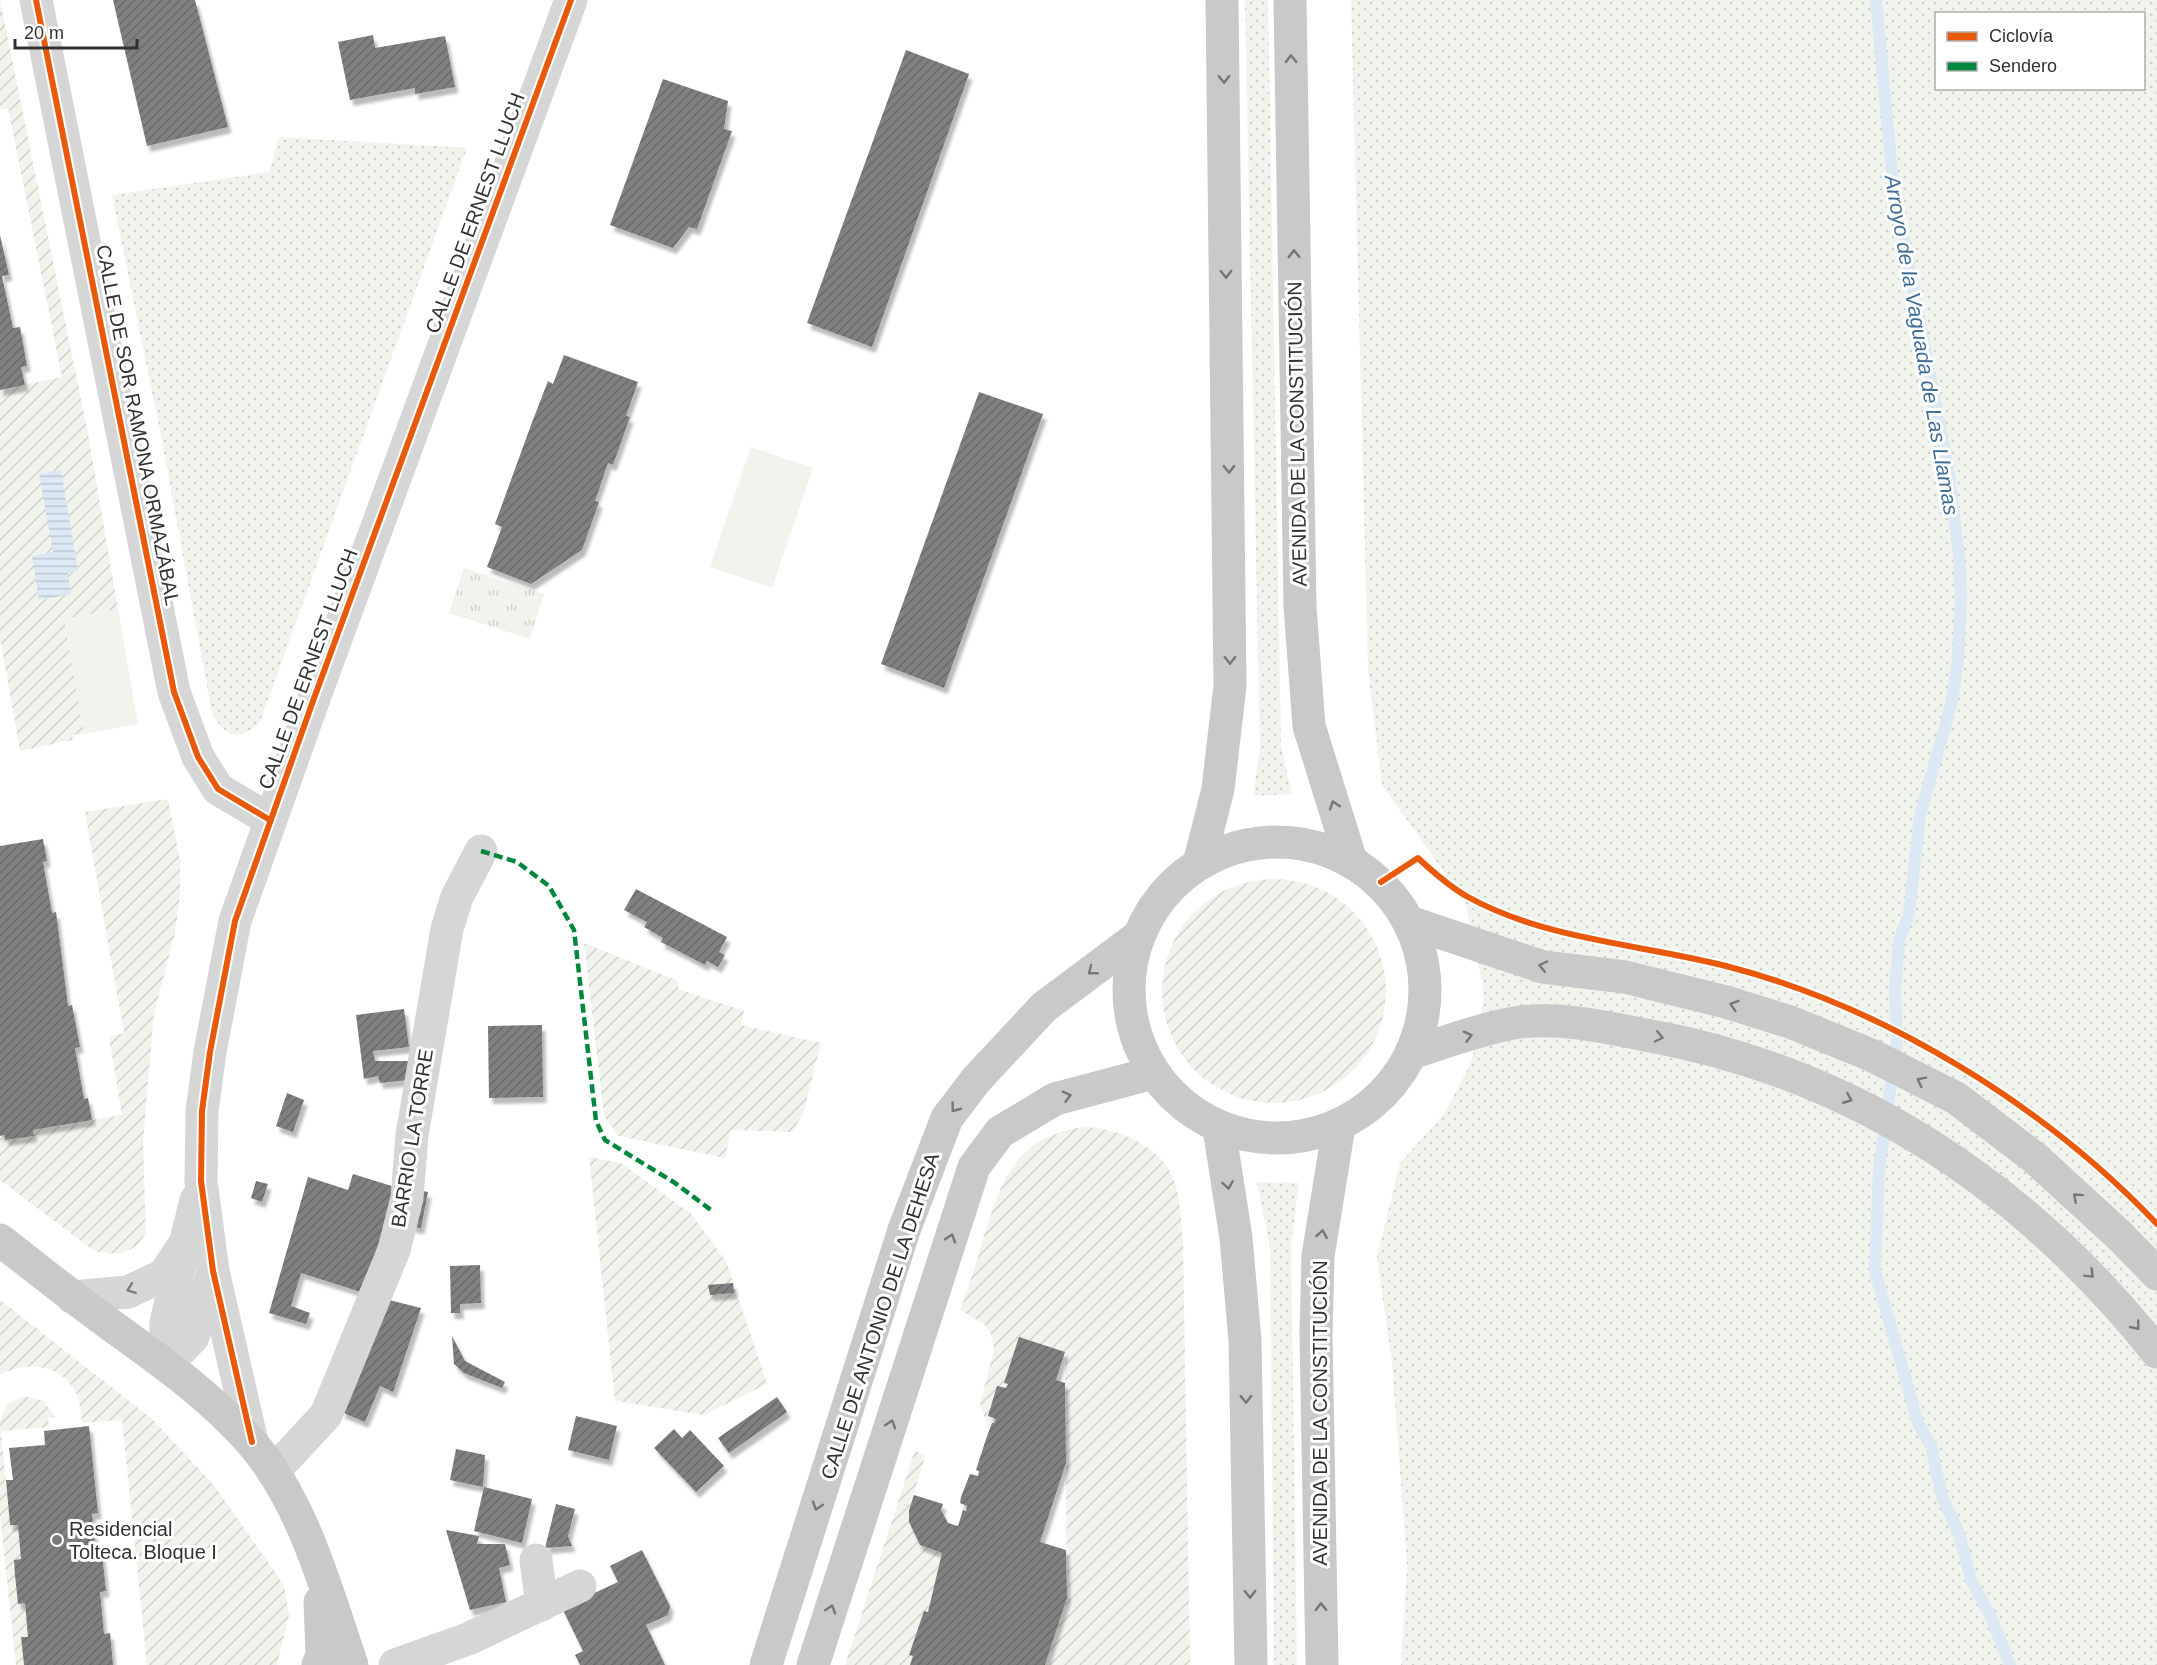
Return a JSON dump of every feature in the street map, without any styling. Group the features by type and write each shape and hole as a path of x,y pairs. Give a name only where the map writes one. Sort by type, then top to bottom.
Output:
{"main road":[{"path":"1200,860 1218,789 1230,686 1222,0"},
{"name":"AVENIDA DE LA CONSTITUCIÓN","path":"1290,0 1300,607 1308,726 1352,861"},
{"path":"1262,842 1307,844 1352,861 1381,882 1409,922 1420,951 1425,1004 1412,1053 1376,1101 1339,1126 1276,1139 1219,1128 1188,1110 1153,1073 1132,1021 1129,977 1139,936 1155,902 1200,860 1262,842"},
{"path":"1409,922 1543,967 1625,977 1790,1022 1871,1056 1956,1098 2035,1158 2120,1236 2157,1274"},
{"name":"CALLE DE ANTONIO DE LA DEHESA","path":"766,1665 904,1230 947,1118 976,1080 1044,1007 1139,936"},
{"path":"1412,1053 1520,1022 1582,1023 1717,1050 1794,1078 1868,1108 1942,1151 2031,1219 2116,1301 2157,1352"},
{"path":"813,1665 974,1167 1000,1132 1055,1099 1153,1073"},
{"name":"AVENIDA DE LA CONSTITUCIÓN","path":"1322,1665 1316,1334 1318,1256 1339,1126"},
{"path":"1219,1128 1236,1238 1245,1340 1251,1665"},
{"path":"0,1240 72,1297 166,1365 252,1443 273,1472 318,1564 352,1665"},
{"path":"318,1564 322,1655 318,1665"}],"street":[{"name":"CALLE DE SOR RAMONA ORMAZÁBAL","path":"36,0 174,692 198,758 218,789 270,820"},
{"name":"CALLE DE ERNEST LLUCH","path":"252,1443 213,1271 201,1181 202,1111 235,921 571,0"},
{"name":"BARRIO LA TORRE","path":"273,1472 326,1415 394,1250 407,1198 412,1135 447,929 457,897 481,851"},
{"name":"CALLE DE ERNEST LLUCH","path":"166,1365 166,1322 201,1181"},
{"name":"CALLE DE ERNEST LLUCH","path":"72,1297 128,1292 164,1275 188,1239"},
{"name":"CALLE DE ERNEST LLUCH","path":"166,1365 193,1337 213,1271"},
{"path":"536,1560 542,1605"},
{"path":"395,1665 468,1639 580,1586"}],"green space":[{"path":"0,0 89,439 118,609 64,619 84,734 73,735 72,740 20,751 0,637 0,390 62,377 8,108 0,109"},
{"path":"1245,0 1268,0 1281,746 1292,794 1253,796 1260,750"},
{"path":"1351,0 2157,0 2157,1665 1401,1665 1407,1565 1392,1363 1377,1257 1400,1163 1444,1114 1470,1065 1480,1029 1484,990 1465,901 1382,785 1368,668"},
{"path":"279,137 467,148 260,722 239,735 227,732 212,713 161,436 112,195 269,172"},
{"path":"751,447 813,468 772,588 710,567"},
{"path":"464,568 544,594 530,639 449,613"},
{"path":"118,609 138,724 84,734 64,619"},
{"path":"168,799 180,861 180,896 175,933 154,1014 143,1141 146,1232 136,1246 130,1250 109,1253 93,1250 0,1180 0,1136 5,1135 6,1140 33,1136 33,1130 122,1115 109,1037 124,1033 85,812"},
{"path":"1274,879 1296,881 1327,892 1353,912 1373,938 1384,969 1386,991 1384,1013 1373,1044 1353,1070 1327,1090 1296,1101 1274,1103 1252,1101 1221,1090 1195,1070 1175,1044 1164,1013 1162,991 1164,969 1175,938 1195,912 1221,892 1252,881"},
{"path":"584,943 678,981 678,989 744,1011 741,1025 821,1043 803,1114 792,1132 731,1130 725,1158 619,1136 604,1116"},
{"path":"1085,1127 1123,1135 1148,1148 1167,1166 1178,1194 1183,1243 1190,1665 1045,1665 1067,1598 1065,1352 1008,1384 1006,1388 997,1386 988,1416 991,1417 988,1427 980,1404 994,1350 991,1334 985,1325 960,1310 998,1196 1016,1163 1043,1139"},
{"path":"589,1157 621,1163 690,1213 726,1261 767,1384 704,1415 615,1401"},
{"path":"1257,1182 1299,1183 1291,1245 1297,1665 1274,1665 1270,1247"},
{"path":"0,1300 151,1418 213,1484 284,1585 289,1615 277,1665 147,1665 122,1420 82,1423 75,1391 60,1375 51,1370 30,1367 0,1375"},
{"path":"24,1396 44,1401 55,1417 48,1418 49,1427 1,1431 10,1525 18,1525 21,1559 14,1560 18,1604 25,1603 28,1637 21,1638 24,1665 16,1665 0,1515 0,1422 6,1405"},
{"path":"915,1450 925,1456 909,1510 909,1522 920,1545 942,1553 928,1612 924,1611 909,1655 913,1656 910,1665 845,1665"}],"shaded area":[{"path":"61,470 78,571 68,573 71,594 39,600 32,556 53,552 39,474"}],"building":[{"path":"113,0 195,0 228,127 147,146"},
{"path":"373,35 375,48 445,36 455,87 415,94 415,88 350,100 338,42"},
{"path":"906,50 969,74 872,347 807,323"},
{"path":"663,79 728,101 724,129 732,131 697,229 689,227 673,248 610,225"},
{"path":"0,235 9,275 2,276 13,328 20,327 27,366 21,367 25,385 0,390"},
{"path":"564,355 638,382 626,416 630,417 613,465 608,463 595,501 599,502 582,550 531,584 487,567 502,527 495,524 548,381 553,384"},
{"path":"979,392 1043,414 944,688 881,664"},
{"path":"43,839 47,861 43,862 52,913 56,912 68,1006 72,1005 80,1047 75,1048 84,1099 88,1098 92,1120 33,1130 34,1136 5,1140 5,1135 0,1136 0,846"},
{"path":"636,889 727,937 719,952 725,955 718,967 707,961 705,965 661,942 663,938 644,927 647,922 624,910"},
{"path":"404,1009 409,1047 373,1051 375,1061 409,1061 408,1080 380,1083 378,1076 364,1079 356,1015"},
{"path":"542,1025 543,1097 489,1098 488,1026"},
{"path":"287,1093 304,1100 293,1132 276,1126"},
{"path":"353,1174 395,1187 364,1293 301,1273 291,1306 310,1313 306,1324 269,1313 308,1177 348,1190"},
{"path":"256,1181 268,1184 262,1202 251,1198"},
{"path":"417,1190 428,1192 421,1228 411,1227"},
{"path":"480,1265 481,1303 460,1304 460,1313 451,1313 450,1266"},
{"path":"733,1283 734,1293 710,1295 708,1285"},
{"path":"385,1299 421,1308 393,1392 380,1386 365,1422 341,1412"},
{"path":"452,1336 465,1361 505,1382 502,1388 464,1373 454,1364"},
{"path":"1019,1337 1065,1352 1056,1380 1065,1383 1066,1463 1040,1542 1066,1550 1067,1598 1045,1665 910,1665 913,1656 909,1655 924,1611 928,1612 942,1553 920,1545 909,1522 909,1510 914,1495 943,1504 941,1510 948,1523 958,1526 963,1510 966,1511 967,1506 960,1503 961,1497 970,1474 978,1476 979,1471 976,1470 992,1423 996,1419 988,1416 997,1386 1006,1388 1008,1384 1004,1383"},
{"path":"777,1397 787,1412 729,1453 718,1438"},
{"path":"576,1416 617,1426 609,1460 568,1450"},
{"name":"Residencial Tolteca. Bloque I","path":"89,1426 98,1513 92,1514 96,1555 102,1555 106,1591 100,1592 104,1634 110,1633 113,1665 24,1665 21,1637 28,1637 25,1603 18,1604 15,1575 14,1560 21,1559 18,1525 10,1525 6,1480 13,1480 9,1448 45,1445 44,1431"},
{"path":"674,1429 682,1438 690,1430 724,1466 696,1492 654,1448"},
{"path":"456,1449 485,1455 483,1487 450,1480"},
{"path":"484,1487 532,1499 522,1543 474,1531"},
{"path":"556,1504 575,1509 568,1536 572,1546 545,1548"},
{"path":"446,1530 479,1536 477,1544 505,1544 510,1565 499,1568 506,1602 470,1610"},
{"path":"642,1550 670,1606 668,1615 646,1625 665,1665 580,1665 575,1655 583,1651 562,1608 618,1582 610,1566"}],"waterway":[{"name":"Arroyo de la Vaguada de Las Llamas","path":"1876,0 1893,184 1948,468 1959,555 1961,597 1958,660 1952,701 1920,816 1909,914 1899,941 1895,990 1897,1041 1879,1170 1875,1271 1918,1423 1931,1446 1942,1497 1959,1533 1971,1580 1991,1617 2010,1665"}],"marked path":[{"path":"481,851 517,862 549,886 574,930 596,1121 605,1140 675,1183 711,1210"}],"cycle path":[{"path":"36,0 174,692 198,757 218,789 270,820"},
{"path":"252,1442 213,1271 201,1181 202,1111 210,1052 235,921 313,701 571,0"},
{"path":"1381,882 1418,858 1448,884 1468,897 1529,923 1561,932 1726,966 1786,984 1845,1007 1902,1034 1959,1066 2013,1101 2113,1180 2157,1224"}],"place":[{"name":"Residencial Tolteca. Bloque I","path":"57,1540"}]}
